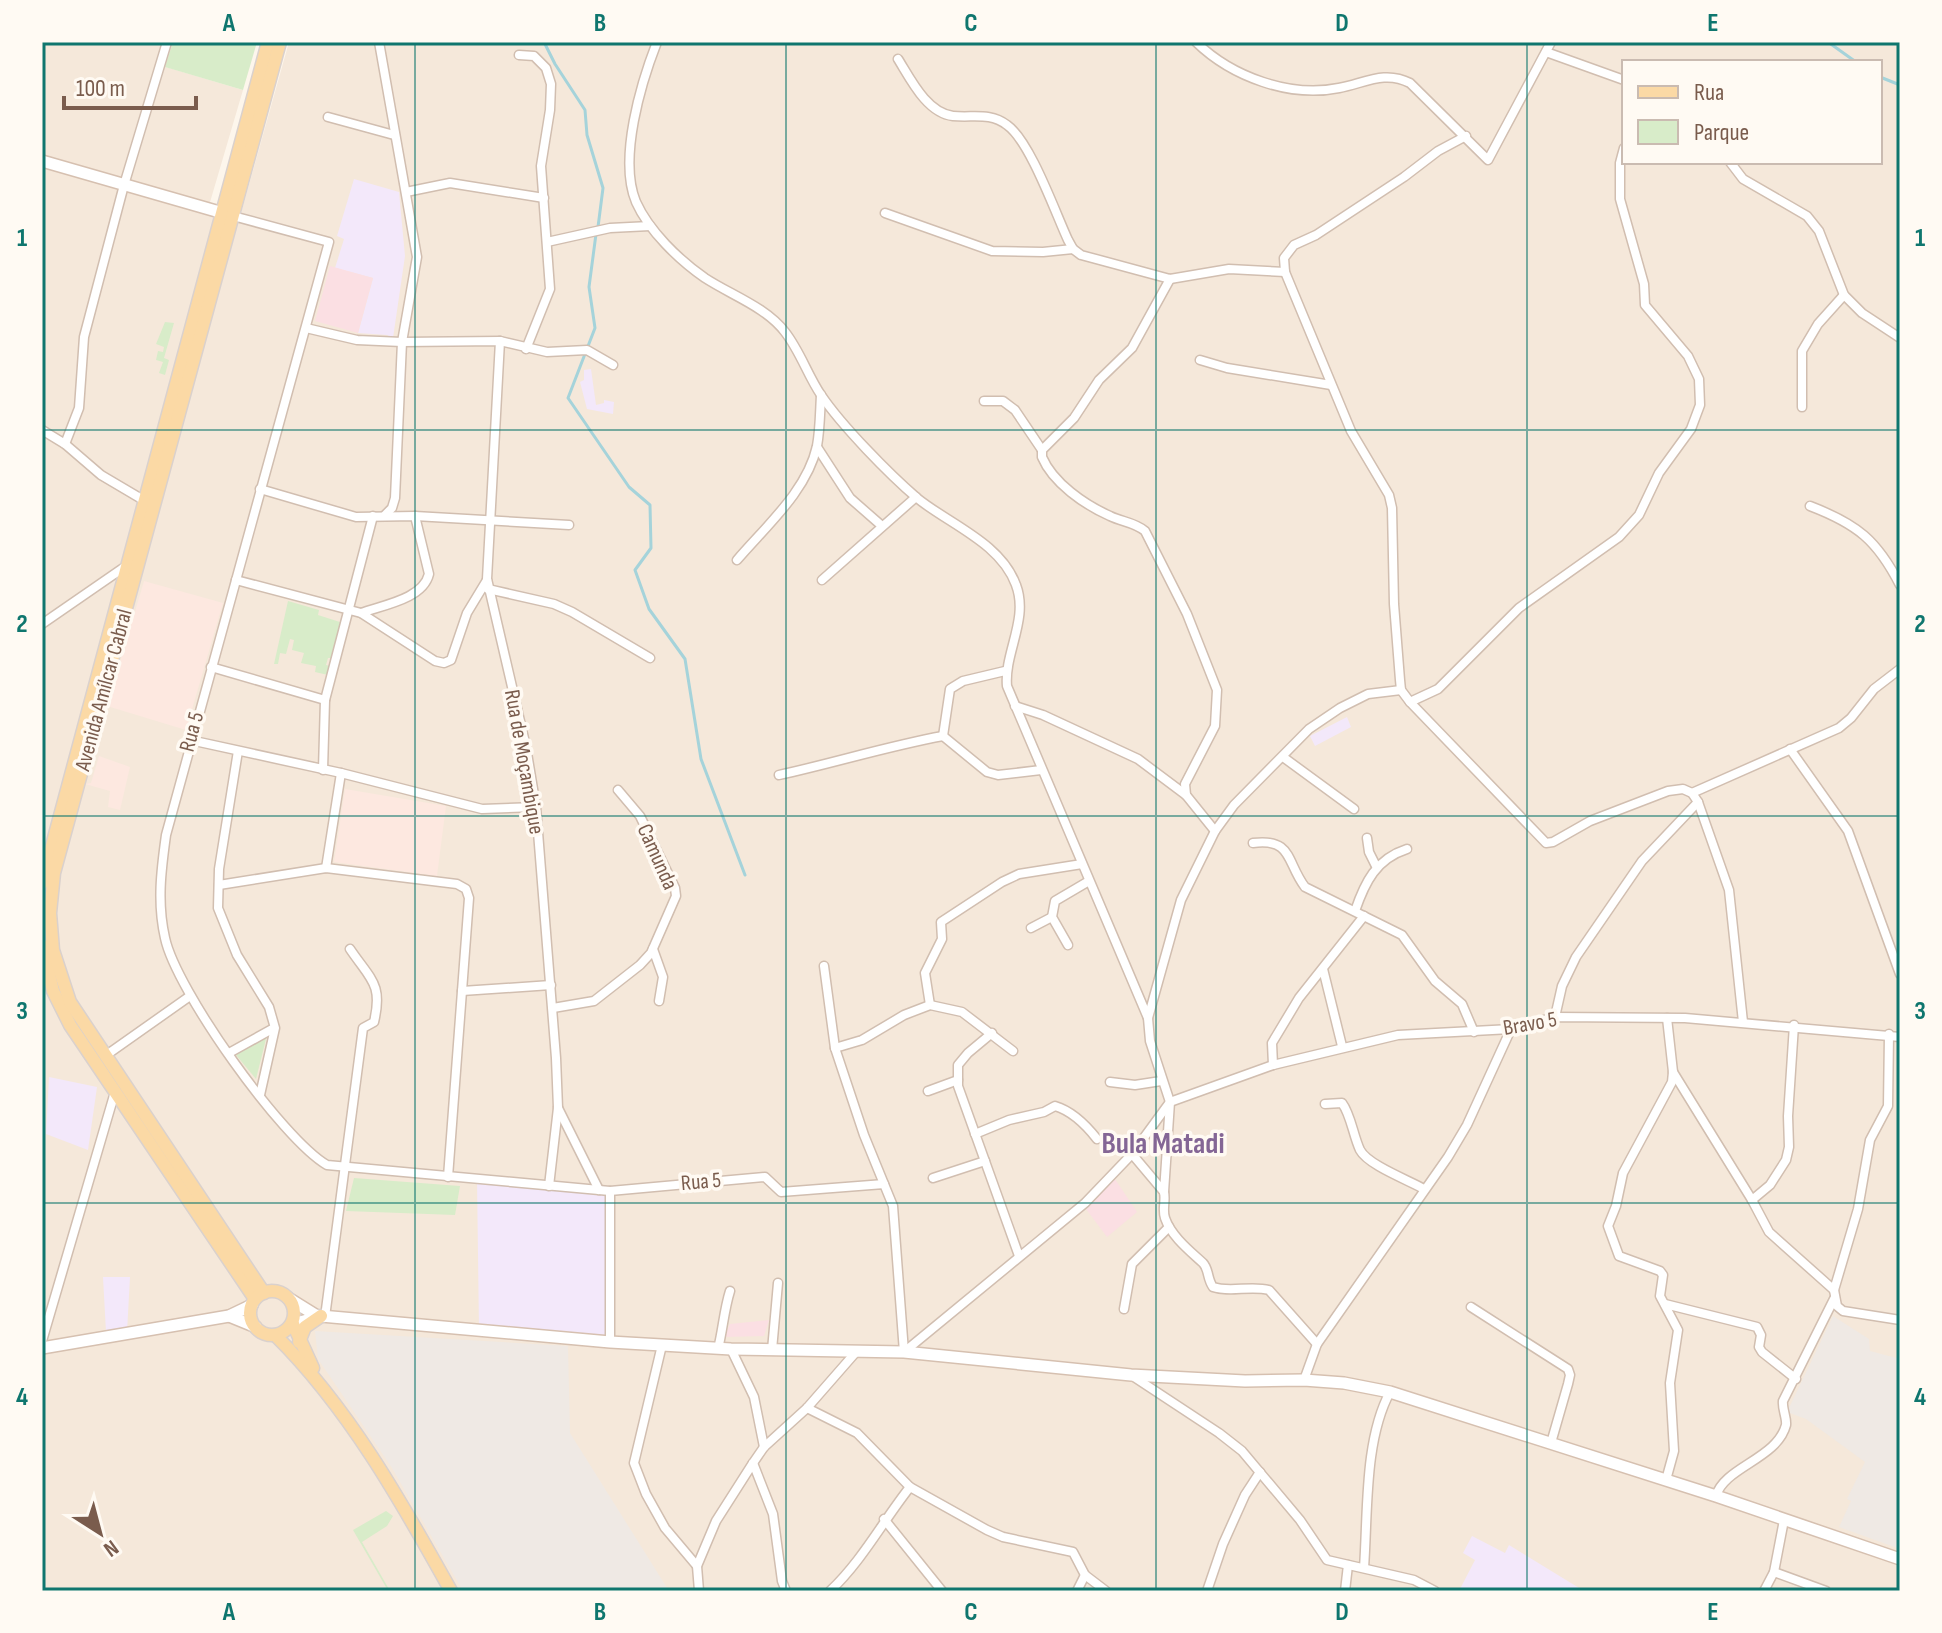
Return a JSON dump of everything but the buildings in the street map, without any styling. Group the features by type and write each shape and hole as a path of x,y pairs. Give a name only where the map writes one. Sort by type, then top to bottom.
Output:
{"main road":[{"name":"Avenida Amílcar Cabral","path":"257,1299 79,1019 61,982 51,941 50,895 227,214 268,42"},
{"name":"Avenida Amílcar Cabral","path":"42,883 126,566 280,42"},
{"path":"42,161 227,214"},
{"path":"42,945 60,1007 257,1299"},
{"path":"42,1348 229,1316 257,1299 278,1291 321,1316"},
{"path":"288,1298 295,1311 293,1324 299,1342 319,1382 397,1498 451,1591"},
{"path":"256,1327 250,1314 257,1299"},
{"path":"229,1316 275,1335 293,1324 321,1316 610,1342 718,1349 904,1352 1131,1375 1344,1383 1390,1392 1716,1496 1900,1559"},
{"path":"299,1342 305,1327 321,1316"},
{"path":"275,1335 319,1382"}],"street":[{"path":"65,444 79,408 84,337 124,185 167,42"},
{"path":"379,42 417,257 402,342 395,498 385,515"},
{"path":"657,42 636,106 630,173 635,201 650,226 674,251 703,276 755,306 784,330 821,395 916,497 986,546 1006,565 1017,586 1018,619 1015,641 1005,671 1007,686 1148,1018 1150,1041 1170,1102 1164,1192 1164,1212 1169,1227 1202,1262 1213,1287 1269,1290 1317,1344"},
{"path":"1196,42 1207,52 1251,77 1310,92 1340,88 1382,76 1398,76 1410,83 1488,160 1551,42"},
{"path":"1546,52 1622,79"},
{"path":"519,55 534,56 546,68 551,84 541,166 550,289 526,349"},
{"path":"898,59 933,108 950,116 992,116 1016,133 1073,249 1081,255 1170,279 1229,269 1285,272"},
{"path":"328,117 394,135"},
{"path":"1466,136 1438,151 1316,235 1294,245 1284,258 1285,272 1351,431 1389,495 1401,690 1546,843 1643,799 1683,789 1692,793 1698,802 1733,907 1743,1022"},
{"path":"1410,702 1438,689 1519,608 1619,537 1639,515 1659,473 1691,429 1700,405 1699,379 1688,356 1645,305 1644,284 1620,199 1622,156"},
{"path":"1732,164 1743,179 1807,216 1819,231 1844,295 1862,313 1900,338"},
{"path":"406,192 450,183 544,198"},
{"path":"885,213 992,251 1073,249"},
{"name":"Rua 5","path":"227,214 329,242 166,835 159,880 159,907 165,941 175,970 190,996 260,1095 316,1159 327,1165 610,1191 765,1177 781,1192 884,1184"},
{"path":"547,242 610,228 650,226"},
{"path":"1042,450 1074,418 1099,380 1132,348 1170,279"},
{"path":"1802,407 1802,351 1818,324 1844,295"},
{"path":"306,328 357,340 500,341 547,352 587,350 613,365"},
{"name":"Rua de Moçambique","path":"500,341 487,584 526,747 536,807 558,1108 549,1186"},
{"path":"1200,360 1227,368 1331,385"},
{"path":"737,560 801,485 817,447 821,395"},
{"path":"984,401 1003,401 1015,410 1042,450 1044,464 1067,488 1107,515 1136,524 1145,531 1187,614 1217,690 1215,726 1185,784 1186,795"},
{"path":"42,430 65,444 101,475 145,501"},
{"path":"817,447 850,498 882,526"},
{"path":"260,489 356,517 415,516 569,525"},
{"path":"822,580 916,497"},
{"path":"1810,506 1841,518 1866,534 1887,561 1900,585"},
{"path":"323,770 325,700 373,516"},
{"path":"361,613 413,594 427,582 429,574 415,516"},
{"path":"42,624 126,566"},
{"path":"236,580 361,613 435,661 448,663 467,613 487,584 572,612 650,658"},
{"path":"211,667 325,700"},
{"path":"1692,793 1846,724 1874,689 1900,669"},
{"path":"943,736 950,689 963,681 1005,671"},
{"path":"1148,1018 1181,900 1215,831 1254,783 1309,729 1368,694 1401,690"},
{"path":"1015,706 1043,715 1138,759 1186,795 1215,831"},
{"path":"943,736 987,772 998,775 1041,770"},
{"path":"779,775 943,736"},
{"path":"190,740 341,773 482,809 536,807"},
{"path":"1790,749 1848,831 1900,974"},
{"path":"238,751 218,908 231,942 269,1007 275,1028 260,1095"},
{"path":"1283,757 1354,809"},
{"path":"326,868 341,773"},
{"name":"Camunda","path":"553,1008 594,1001 640,965 653,949 673,905 675,888 640,816 618,790"},
{"path":"1555,1017 1562,986 1576,957 1642,861 1698,802"},
{"path":"1367,838 1376,866"},
{"path":"1253,843 1269,841 1283,846 1305,887 1391,928 1410,942 1435,981 1462,1004 1474,1032"},
{"path":"1273,1065 1272,1043 1299,998 1323,969 1359,914 1366,883 1376,866 1390,854 1407,849"},
{"path":"930,1005 925,973 942,939 941,922 1019,874 1082,864"},
{"path":"219,885 326,868 457,884 466,889 469,898 448,1177"},
{"path":"1068,945 1052,917 1055,901 1089,881"},
{"path":"1031,928 1052,917"},
{"path":"321,1316 363,1028 374,1022 379,1001 377,985 350,949"},
{"path":"653,949 663,977 659,1001"},
{"path":"824,966 835,1048 864,1135 893,1206 904,1352"},
{"path":"1323,969 1342,1046"},
{"path":"462,991 551,985"},
{"path":"105,1056 190,996"},
{"path":"835,1048 862,1040 904,1015 930,1005 962,1012 1013,1051"},
{"name":"Bravo 5","path":"1170,1102 1273,1065 1342,1046 1398,1035 1511,1029 1555,1017 1743,1022 1900,1037"},
{"path":"1666,1480 1674,1451 1670,1383 1678,1330 1660,1296 1663,1275 1660,1271 1619,1256 1608,1226 1623,1173 1668,1091 1673,1072 1667,1018"},
{"path":"1752,1200 1770,1185 1786,1160 1794,1025"},
{"path":"229,1053 275,1028"},
{"path":"1304,1380 1317,1344 1448,1157 1467,1125 1511,1029"},
{"path":"992,1033 958,1065 958,1080 1019,1256"},
{"path":"1716,1496 1720,1487 1766,1453 1787,1422 1782,1410 1783,1401 1834,1294 1858,1209 1870,1140 1888,1106 1889,1034"},
{"path":"1673,1072 1769,1232 1834,1294 1837,1306 1843,1311 1900,1320"},
{"path":"928,1091 958,1080"},
{"path":"1110,1082 1135,1085 1161,1081"},
{"path":"42,1341 115,1091"},
{"path":"904,1352 1077,1210 1132,1154 1170,1102"},
{"path":"1325,1104 1344,1105 1360,1149 1366,1157 1424,1189"},
{"path":"975,1134 1055,1106 1064,1108 1097,1139"},
{"path":"558,1108 599,1190"},
{"path":"1132,1154 1164,1192"},
{"path":"933,1178 985,1161"},
{"path":"610,1191 610,1342"},
{"path":"1124,1309 1132,1264 1169,1227"},
{"path":"772,1350 778,1283"},
{"path":"718,1349 730,1291"},
{"path":"42,1303 51,1309"},
{"path":"1665,1304 1719,1320 1757,1327 1762,1352 1796,1379"},
{"path":"1471,1307 1568,1369 1568,1384 1551,1443"},
{"path":"662,1345 634,1463 638,1477 665,1528 697,1566"},
{"path":"731,1349 754,1397 764,1447"},
{"path":"699,1591 697,1566 716,1521 753,1463 764,1447 807,1408 856,1352"},
{"path":"1131,1375 1242,1451 1300,1520 1322,1554 1333,1563 1414,1580 1435,1591"},
{"path":"1364,1568 1371,1458 1381,1409 1390,1392"},
{"path":"807,1408 857,1433 910,1487 1003,1537 1073,1552 1085,1575 1106,1591"},
{"path":"753,1463 773,1514 786,1591"},
{"path":"1207,1591 1223,1544 1245,1495 1260,1472"},
{"path":"830,1591 865,1550 884,1519 910,1487"},
{"path":"884,1519 942,1591"},
{"path":"1764,1591 1774,1572 1784,1520"},
{"path":"1345,1591 1348,1565"},
{"path":"1774,1572 1826,1591"},
{"path":"1077,1591 1085,1575"}],"shaded area":[{"path":"42,42 173,42 166,67 243,90 208,209 240,217 289,42 1900,42 1900,1591 42,1591"},
{"path":"354,179 399,192 405,256 393,338 358,333 373,278 335,268 344,239 337,236"},
{"path":"330,266 373,278 358,333 315,321"},
{"path":"591,369 596,405 604,403 604,400 614,402 613,414 587,409 580,382 584,380 584,370"},
{"path":"144,581 223,603 186,730 107,706"},
{"path":"1347,717 1351,727 1315,746 1310,736"},
{"path":"99,756 130,767 120,810 108,807 110,791 85,784 91,783"},
{"path":"345,789 446,806 437,876 334,862"},
{"path":"49,1077 97,1087 88,1150 46,1134"},
{"path":"477,1179 610,1191 610,1342 479,1329"},
{"path":"1115,1179 1137,1212 1107,1237 1086,1209"},
{"path":"103,1277 130,1277 127,1332 106,1332"},
{"path":"1833,1316 1869,1339 1870,1351 1900,1359 1900,1549 1839,1527 1851,1501 1847,1499 1865,1462 1806,1419 1787,1412"},
{"path":"769,1320 764,1336 724,1337 730,1324"},
{"path":"315,1331 568,1346 570,1433 669,1591 463,1591 392,1468 318,1359"},
{"path":"1472,1536 1505,1553 1509,1545 1584,1591 1459,1591 1475,1560 1463,1553"}],"green space":[{"path":"173,42 257,42 243,90 165,67"},
{"path":"165,322 174,323 164,358 169,360 165,375 159,373 163,362 156,360 158,351 163,352 164,347 156,344"},
{"path":"288,601 319,610 318,615 343,623 332,658 328,658 328,675 315,672 316,666 301,663 304,653 292,650 294,640 290,639 286,654 280,653 278,664 274,664"},
{"path":"267,1035 256,1079 236,1055"},
{"path":"354,1178 460,1186 455,1215 346,1211"},
{"path":"386,1511 393,1516 387,1526 362,1542 390,1591 383,1591 387,1589 353,1530"}],"waterway":[{"path":"544,42 585,110 587,135 603,188 598,227"},
{"path":"1828,42 1853,60"},
{"path":"1882,78 1900,85"},
{"path":"596,234 589,287 595,328 568,398 629,487 650,505 651,548 635,570 649,609 685,659 701,759 745,875"}],"district":[{"name":"Bula Matadi","path":"1163,1144"}]}
